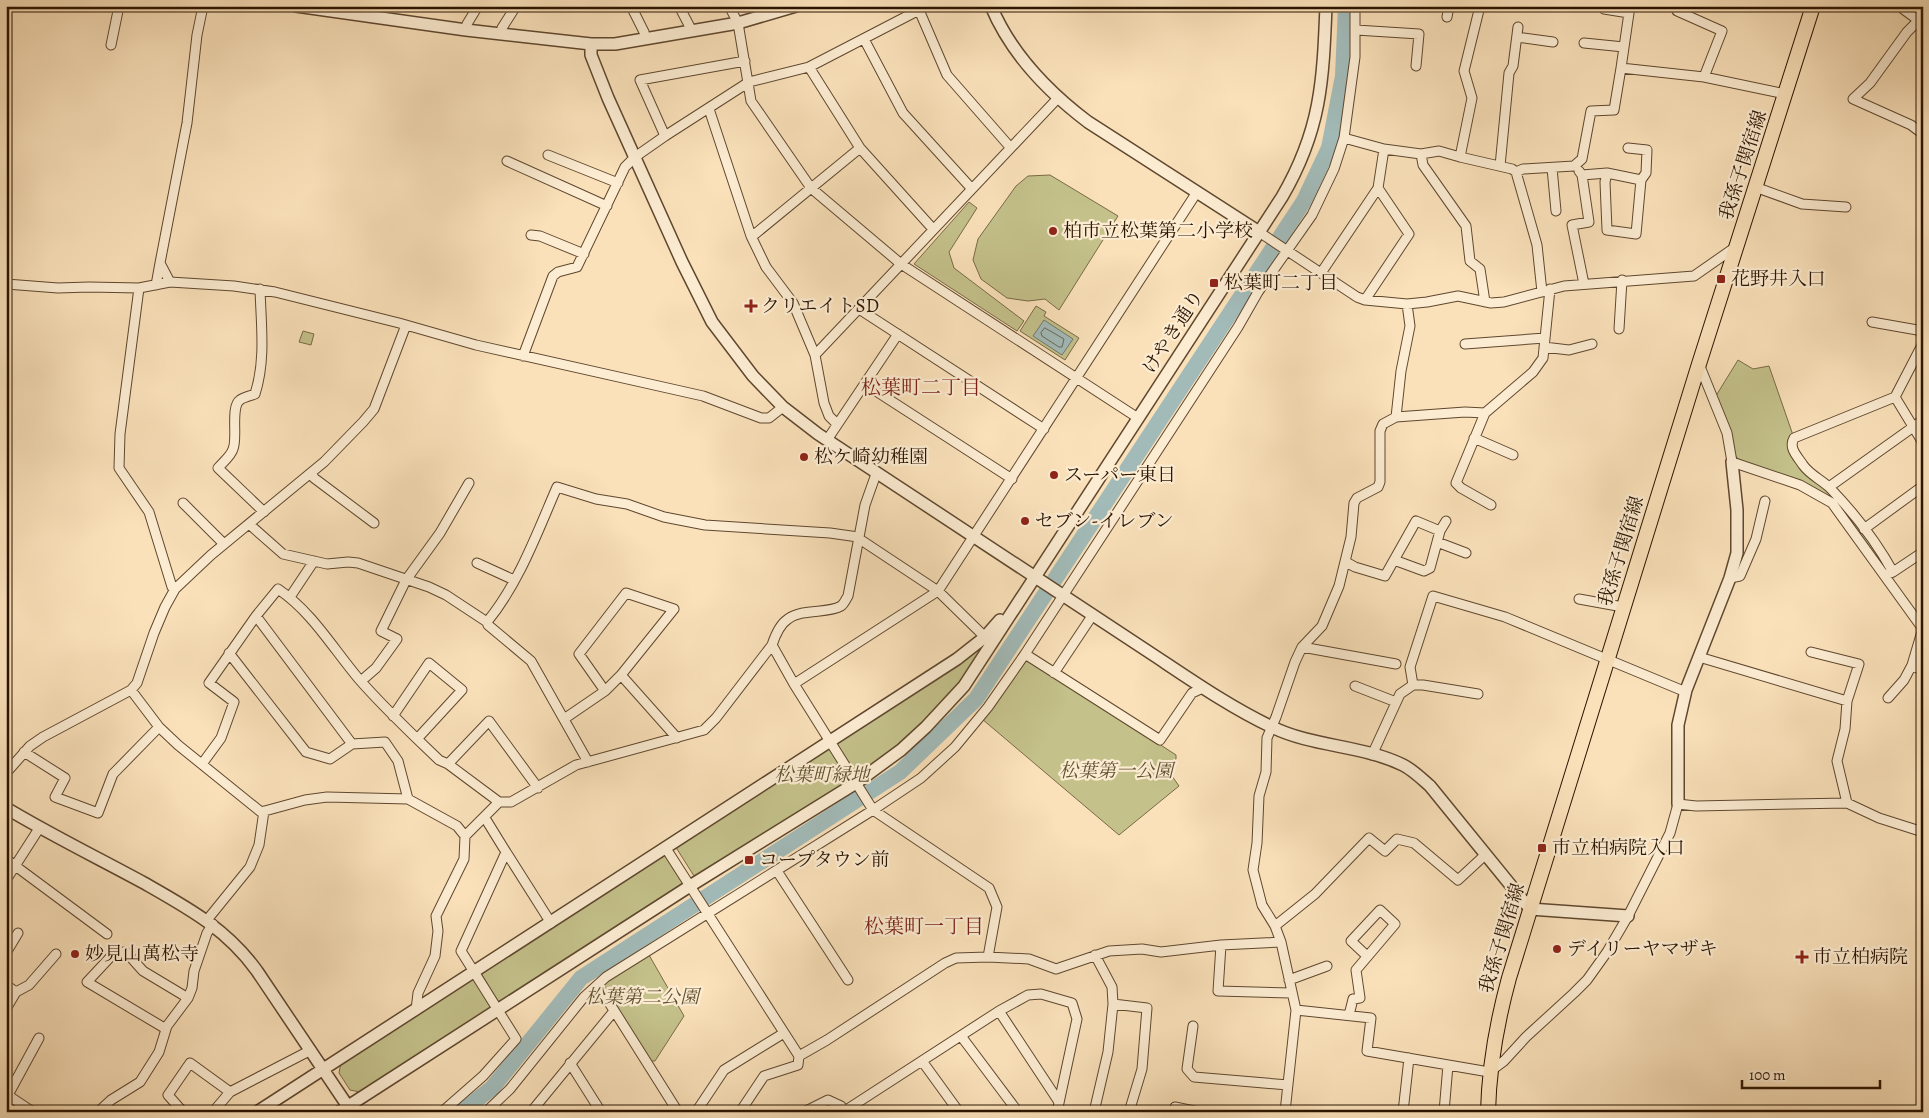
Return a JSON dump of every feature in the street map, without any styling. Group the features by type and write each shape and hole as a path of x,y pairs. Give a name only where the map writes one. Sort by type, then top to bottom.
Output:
{"main road":[{"name":"我孫子関宿線","path":"1488,1112 1489,1072 1502,1001 1699,364 1813,6"}],"street":[{"path":"111,44 119,6"},
{"path":"156,285 185,132 197,35 204,6"},
{"path":"296,6 466,30 590,44 616,44 738,23 796,6"},
{"path":"466,30 466,24 478,6"},
{"path":"501,34 502,28 516,6"},
{"path":"631,6 646,39"},
{"path":"678,6 692,31"},
{"path":"729,6 738,23 751,101 811,188 901,264 1138,418"},
{"path":"991,6 1016,50 1035,75 1058,98 1088,122 1365,300 1407,304 1458,296 1491,303 1504,302 1546,290 1584,284 1694,276 1737,246"},
{"name":"けやき通り","path":"1034,577 1138,418 1264,235 1294,177 1310,137 1321,91 1326,6"},
{"path":"486,1112 510,1089 584,997 606,977 706,912 777,870 872,807 921,778 955,747 988,707 1025,654 1284,248 1312,214 1324,193 1344,138 1355,57 1355,6"},
{"path":"1447,17 1449,6"},
{"path":"1460,158 1472,98 1464,70 1480,6"},
{"path":"1678,6 1677,11 1722,31 1704,77"},
{"path":"1898,6 1920,18 1907,32 1870,83 1853,99 1911,125 1923,134"},
{"path":"523,356 553,276 558,272 577,267 625,167 634,157 748,82 809,67 919,8 947,75 1010,147"},
{"path":"1516,172 1523,169 1574,166 1582,159 1591,111 1614,110 1629,10 1604,10"},
{"path":"1500,166 1509,73 1513,66 1518,27"},
{"path":"1356,30 1419,34 1416,66"},
{"path":"1517,37 1553,42"},
{"path":"864,39 903,113 972,189"},
{"path":"1584,43 1624,47"},
{"path":"590,44 591,55 634,157 712,322 753,376 783,407 876,474 1203,688 1272,727 1404,766 1428,785 1530,909 1628,916"},
{"path":"665,136 640,80 745,62"},
{"path":"809,67 860,148 933,229"},
{"path":"1621,68 1704,77 1785,94"},
{"path":"815,355 1058,98"},
{"path":"708,109 751,236 766,267 793,303 815,355 824,403 829,416 837,424"},
{"path":"1344,138 1384,149 1421,154 1438,151 1460,158 1512,169 1516,172 1537,245 1546,290 1543,358 1533,372 1485,413 1456,483 1461,488 1491,505"},
{"path":"751,236 860,148"},
{"path":"1607,173 1605,182 1607,230 1636,234 1641,180 1646,173 1647,150 1628,148"},
{"path":"1321,273 1378,188 1384,149"},
{"path":"1421,154 1423,165 1466,226 1470,261 1480,269 1484,302"},
{"path":"548,155 618,183"},
{"path":"507,161 607,206"},
{"path":"1574,166 1582,175 1588,222 1572,225 1584,284"},
{"path":"1552,168 1556,210"},
{"path":"1582,175 1607,173 1641,180"},
{"path":"1755,187 1802,204 1846,207"},
{"path":"1365,300 1410,234 1378,188"},
{"path":"794,684 938,592 1197,192"},
{"path":"531,236 540,236 584,254"},
{"path":"160,263 170,282"},
{"path":"1619,329 1622,280"},
{"path":"6,284 58,288 138,288 170,282 260,289 326,304 476,345 703,396 761,418 769,418 783,407"},
{"path":"138,288 120,434 119,468 149,512 172,587 175,589"},
{"path":"260,289 263,324 257,386 255,394 237,403 235,415 236,437 233,450 218,468 264,512"},
{"path":"1396,417 1401,371 1410,326 1407,304"},
{"path":"859,308 1044,428"},
{"path":"1872,322 1923,331"},
{"path":"6,773 24,752 43,737 131,690 137,683 154,633 175,589 224,544 324,462 374,409 406,325"},
{"path":"827,440 898,334"},
{"path":"1465,344 1544,343 1569,350 1592,344"},
{"path":"1889,573 1881,551 1829,487 1805,468 1792,447 1792,442 1794,438 1894,397 1920,355 1923,343"},
{"path":"1296,1010 1371,1018 1367,1050 1489,1072 1504,1061 1526,1037 1587,980 1607,952 1628,916 1670,833 1678,804 1678,725 1686,692 1730,578 1737,553 1738,535 1732,462 1727,433 1699,364"},
{"path":"865,384 1012,479"},
{"path":"1894,397 1923,443"},
{"path":"1285,1112 1296,1010 1281,942 1262,905 1253,870 1257,843 1259,796 1266,772 1267,738 1302,647 1322,626 1339,586 1351,536 1354,503 1357,498 1378,487 1380,482 1380,431 1383,424 1396,417 1465,412 1485,413"},
{"path":"1829,487 1923,420"},
{"path":"1474,438 1513,456"},
{"path":"1732,462 1800,485 1832,503 1889,573 1923,629 1912,665 1904,680 1888,698"},
{"path":"310,473 374,523"},
{"path":"202,764 221,738 234,702 209,683 256,616 278,589 306,611 361,681 393,716 439,760 448,764 499,802 511,802 576,765 704,730 716,718 772,645 777,632 788,619 800,614 842,605 848,596 867,497 876,474"},
{"path":"361,681 376,668 397,639 381,631 406,580 440,533 469,484"},
{"path":"1864,529 1923,486"},
{"path":"488,622 532,546 557,487 596,499 627,504 664,517 705,525 830,533 858,538 938,592 985,637"},
{"path":"1730,578 1740,576 1756,539 1766,501"},
{"path":"183,503 224,544"},
{"path":"1394,560 1424,571 1430,568 1440,532 1446,521"},
{"path":"1346,562 1355,567 1385,576 1416,522 1440,532"},
{"path":"249,524 283,554 327,564 358,563 446,595 488,622 488,625 531,661 588,762"},
{"path":"1437,542 1466,553"},
{"path":"1889,573 1923,552"},
{"path":"290,597 314,561"},
{"path":"477,563 514,580"},
{"path":"257,1112 957,659 985,637 1034,577"},
{"path":"6,808 134,877 210,922 249,959 311,1050 346,1110 498,1010 858,787 939,715 964,686 1034,577"},
{"path":"564,719 605,691 621,675 674,609 626,593 579,654 605,691"},
{"path":"1413,685 1410,667 1433,596 1505,617 1686,692"},
{"path":"1579,599 1624,607"},
{"path":"256,616 352,744"},
{"path":"1054,673 1092,616"},
{"path":"772,645 794,684 872,807 989,888 997,907 988,957"},
{"path":"1302,647 1396,664"},
{"path":"1811,652 1859,664 1847,701 1845,729 1837,761 1847,803"},
{"path":"229,653 306,752 330,759 352,744 385,742 398,761 408,798"},
{"path":"1025,654 1160,740 1192,693 1203,688"},
{"path":"1699,657 1847,701"},
{"path":"393,716 429,663 462,690 417,739"},
{"path":"1912,665 1923,671"},
{"path":"621,675 677,738"},
{"path":"1372,755 1400,694 1413,685 1478,694"},
{"path":"1355,686 1396,702"},
{"path":"131,690 159,727 178,745 261,812 304,800 327,797 408,798 457,826 465,836 464,859 436,916 438,931 435,956 418,993 416,1010"},
{"path":"448,764 489,720 538,788"},
{"path":"24,752 65,778 55,796 98,813 113,774 159,727"},
{"path":"465,836 499,802"},
{"path":"1678,804 1696,806 1847,803 1880,818 1923,832"},
{"path":"98,1112 111,1100 140,1082 159,1052 166,1029 188,998 192,988 194,971 210,922 250,867 258,846 264,812"},
{"path":"484,818 551,923"},
{"path":"6,880 40,827"},
{"path":"1274,926 1315,894 1369,838 1384,850 1397,839 1414,843 1458,880 1485,855"},
{"path":"665,847 800,1056"},
{"path":"442,1112 483,1076 516,1039 461,951 506,852"},
{"path":"6,859 107,934"},
{"path":"777,870 848,980"},
{"path":"1348,1015 1353,999 1360,998 1356,970 1395,924 1380,910 1352,941 1367,956"},
{"path":"6,953 18,933"},
{"path":"740,1112 764,1076 798,1065 800,1056 944,963 956,958 1029,959 1056,969 1109,951 1142,949 1161,952 1221,945 1281,942"},
{"path":"1221,945 1218,990 1292,993"},
{"path":"166,1029 87,982 116,951 127,953 143,971 188,998"},
{"path":"6,1009 16,992 29,985 56,954"},
{"path":"1094,1112 1108,1052 1113,1004 1112,987 1095,955"},
{"path":"1289,980 1328,966"},
{"path":"6,985 16,992"},
{"path":"598,985 678,1112"},
{"path":"804,1112 828,1100 840,1106 844,1112 999,1011 1028,995 1041,994 1072,1003 1077,1019 1057,1112"},
{"path":"1113,1004 1147,1008 1142,1069 1129,1112"},
{"path":"531,1112 614,1011"},
{"path":"999,1011 1059,1102"},
{"path":"1193,1026 1187,1069 1194,1077 1288,1085"},
{"path":"696,1112 724,1070 784,1033"},
{"path":"961,1036 1018,1112"},
{"path":"36,1112 7,1094 39,1038"},
{"path":"214,1112 230,1092 311,1050"},
{"path":"1403,1112 1409,1058"},
{"path":"922,1061 959,1112"},
{"path":"183,1112 168,1095 190,1063 230,1092"},
{"path":"570,1063 601,1112"},
{"path":"1444,1112 1448,1065"},
{"path":"1173,1112 1175,1107 1200,1112"}],"green space":[{"path":"1050,175 1118,216 1059,310 1045,299 1028,301 1007,298 981,279 973,260 978,239 1016,186 1028,176"},
{"path":"969,202 977,208 949,252 954,268 1024,321 1017,331 914,264"},
{"path":"1036,306 1046,312 1044,316 1079,338 1065,360 1020,331"},
{"path":"303,331 314,334 311,345 299,342"},
{"path":"1738,360 1753,369 1769,366 1794,438 1792,447 1829,487 1893,572 1885,575 1832,503 1732,462 1714,399"},
{"name":"松葉町緑地","path":"981,646 984,647 972,668 934,712 886,755 859,775 856,774 837,745 838,741"},
{"name":"松葉第一公園","path":"1026,657 1176,755 1176,759 1167,769 1179,786 1119,835 982,719"},
{"name":"松葉町緑地","path":"826,748 830,749 848,778 847,782 697,878 694,876 676,845"},
{"path":"661,855 665,856 683,884 682,887 502,1002 498,1001 482,975 482,971"},
{"name":"松葉第二公園","path":"649,955 684,1016 655,1061 651,1061 602,985"},
{"path":"470,978 474,979 491,1005 490,1010 360,1092 350,1090 339,1073 341,1062"}],"water":[{"path":"1044,320 1073,339 1062,355 1033,336"}],"waterway":[{"path":"461,1112 492,1088 581,978 900,772 976,699 1304,201 1329,148 1343,76 1346,6"}],"place":[{"name":"柏市立松葉第二小学校","path":"1053,231"},
{"name":"花野井入口","path":"1721,279"},
{"name":"松葉町二丁目","path":"1214,283"},
{"name":"クリエイトSD","path":"751,306"},
{"name":"松ケ崎幼稚園","path":"804,457"},
{"name":"スーパー東日","path":"1054,475"},
{"name":"セブン-イレブン","path":"1025,521"},
{"name":"市立柏病院入口","path":"1542,848"},
{"name":"コープタウン前","path":"749,860"},
{"name":"デイリーヤマザキ","path":"1557,949"},
{"name":"妙見山萬松寺","path":"75,954"},
{"name":"市立柏病院","path":"1802,957"}],"district":[{"name":"松葉町二丁目","path":"921,387"},
{"name":"松葉町一丁目","path":"924,926"}]}
